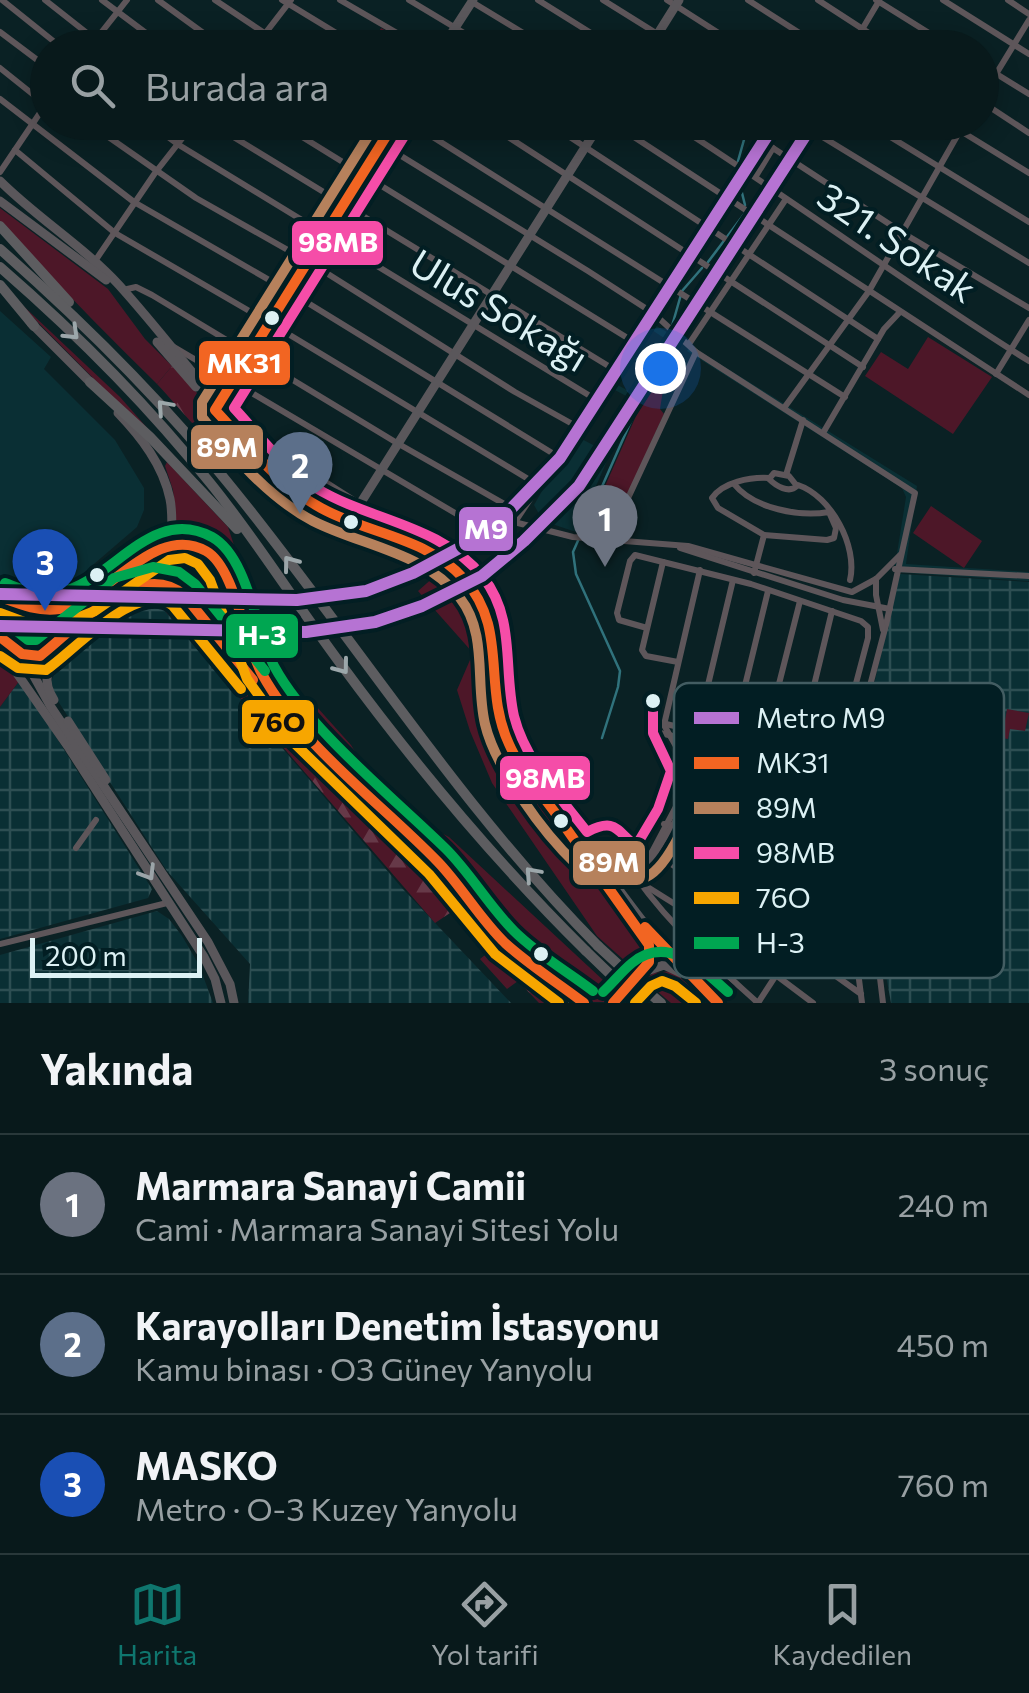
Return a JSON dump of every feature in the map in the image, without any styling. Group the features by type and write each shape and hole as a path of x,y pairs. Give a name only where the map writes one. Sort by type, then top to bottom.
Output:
{"highway":[{"path":"0,226 121,354 136,378"},
{"path":"0,249 136,378 190,438 262,526 465,795 598,946 661,1003"},
{"path":"0,267 74,335 177,444 213,486 427,777 502,865 639,1001"},
{"path":"0,286 34,326"},
{"path":"90,382 194,482 286,587"}],"main road":[{"path":"453,30 472,0"},
{"path":"660,30 674,2"},
{"path":"217,408 384,140"},
{"path":"352,515 589,140"},
{"path":"0,184 95,261 124,290 217,408 298,488 322,504 407,533 469,572 492,603 501,636 504,702 516,745 649,945 652,955 642,974"},
{"path":"0,198 110,284 217,408 302,497 419,545 470,585 487,612 492,632 496,710 504,737 674,959"},
{"path":"0,294 90,382 150,451 170,497 177,557 270,701"},
{"path":"3,598 29,608 58,609 88,598 155,550 171,543 186,543 214,557 260,672 302,730 440,864 506,943 584,1003"},
{"path":"120,576 28,656 24,671 204,957 215,978 221,1003"},
{"path":"0,635 28,656 46,654 132,586 152,582 173,586 324,760 436,867 493,938 572,1003"},
{"path":"0,635 14,633 22,625 22,614 3,598"},
{"path":"70,633 48,665 46,683 221,964 234,1003"},
{"path":"0,648 24,671 126,816"},
{"path":"616,1002 656,965 674,968"},
{"path":"689,978 697,984"},
{"path":"691,978 718,1003"}],"street":[{"path":"45,0 82,30"},
{"path":"102,0 142,30"},
{"path":"103,30 127,0"},
{"path":"158,0 199,30"},
{"path":"215,0 259,30"},
{"path":"340,0 392,30"},
{"path":"409,0 460,30"},
{"path":"472,0 520,30"},
{"path":"538,0 587,30"},
{"path":"603,0 653,30"},
{"path":"748,0 795,30"},
{"path":"818,0 864,30"},
{"path":"861,28 878,0 926,30"},
{"path":"943,0 990,30"},
{"path":"999,69 1029,17 1008,0"},
{"path":"268,30 287,1 333,30"},
{"path":"3,2 39,30"},
{"path":"674,2 715,30"},
{"path":"0,32 30,54"},
{"path":"999,35 1029,54"},
{"path":"0,68 30,91"},
{"path":"999,76 1029,94"},
{"path":"0,99 30,122"},
{"path":"999,112 1029,133"},
{"path":"0,172 30,127"},
{"path":"53,140 134,202 290,292 557,456"},
{"path":"111,140 155,172 576,426"},
{"name":"Ulus Sokağı","path":"171,140 595,399"},
{"path":"95,261 155,172 182,140"},
{"path":"239,140 615,370"},
{"path":"308,140 634,342"},
{"path":"375,140 653,313 696,352 916,493 870,683"},
{"path":"438,140 846,397"},
{"path":"514,140 863,367"},
{"path":"574,140 878,339"},
{"path":"639,140 1029,395"},
{"name":"321. Sokak","path":"699,140 882,267 1029,361"},
{"path":"760,140 903,233 1029,308"},
{"path":"786,156 794,140"},
{"path":"828,140 1029,262"},
{"path":"895,140 1029,222"},
{"path":"784,408 868,292 954,140"},
{"path":"975,140 1029,172"},
{"path":"756,176 772,148"},
{"path":"15,150 115,233 538,486"},
{"path":"689,344 786,199"},
{"path":"429,544 480,550 500,540 653,313 677,291 693,254"},
{"path":"124,290 136,287 520,512"},
{"path":"823,432 878,339 900,312"},
{"path":"996,374 1029,320"},
{"path":"167,344 500,540"},
{"path":"609,539 696,352"},
{"path":"786,475 803,420"},
{"path":"257,447 266,444 360,504 462,550"},
{"path":"830,512 836,528 832,539 806,540 764,534 712,502 716,491 734,484 751,478 769,478 778,472 786,475 816,494 830,512 847,539 854,563 850,580"},
{"path":"769,478 784,488 794,490 798,485"},
{"path":"734,484 750,498 782,509 830,512"},
{"path":"514,522 573,537 679,547 890,609"},
{"path":"755,569 764,534"},
{"path":"755,569 842,590 862,589 902,554"},
{"path":"647,628 619,620 617,614 630,561 635,555 700,570 861,621 868,627 868,638 856,683"},
{"path":"662,562 642,650 646,656 678,662"},
{"path":"886,568 1029,576"},
{"path":"656,732 668,703 700,570"},
{"path":"876,579 883,631"},
{"path":"709,683 734,580"},
{"path":"862,589 867,594 864,604"},
{"path":"746,683 768,591"},
{"path":"779,683 800,601"},
{"path":"815,683 832,611"},
{"path":"661,724 674,727"},
{"path":"661,724 674,745"},
{"path":"656,732 674,736"},
{"path":"656,732 674,764"},
{"path":"638,881 674,814"},
{"path":"76,848 96,820"},
{"path":"586,849 604,840 611,841 655,905 674,924"},
{"path":"623,858 641,863 653,854"},
{"path":"653,854 674,867"},
{"path":"638,881 674,904"},
{"path":"0,944 167,903"},
{"path":"730,978 758,1003 772,978"},
{"path":"778,978 814,1003"},
{"path":"839,978 861,994"},
{"path":"859,978 862,1003"},
{"path":"880,978 883,1003"}],"shaded area":[{"path":"0,311 51,357 44,369 115,440 144,488 144,510 137,527 73,582 75,588 66,591 21,593 0,582"},
{"path":"651,317 653,324 667,332 674,331 630,405 626,402 628,397 613,389 608,391","holes":["649,328 664,338 650,362 648,356 643,358 634,353","631,358 647,367 632,393 616,384"]},
{"path":"691,346 917,486 906,564 1029,572 1029,581 894,572 906,497 902,488 687,351"},
{"path":"578,437 610,454 576,532 543,521 534,505"},
{"path":"900,574 1029,582 1029,1003 891,1003 886,978 1004,978 1004,683 874,683"},
{"path":"148,591 402,888 511,1003 248,1003 250,964 167,871 49,687 55,672 136,594"},
{"path":"20,680 152,889 148,898 0,939 0,707"},
{"path":"157,911 182,936 199,965 213,1003 0,1003 0,955"}],"green space":[{"path":"0,208 108,289 145,339 172,366 157,384 0,221"},
{"path":"0,284 120,397 185,471"},
{"path":"928,337 992,377 953,434 865,376 881,352 908,369"},
{"path":"172,366 284,487 248,473 199,430 157,384"},
{"path":"657,381 664,384 660,409 664,414 611,531 583,536 636,416"},
{"path":"167,462 228,527 272,660 290,691 300,720 261,663 230,573 218,553 206,544 177,535"},
{"path":"931,506 982,541 964,568 913,533"},
{"path":"181,548 196,550 213,562 249,659 185,561"},
{"path":"452,567 486,597 495,617 491,701 499,731 637,931 646,951 634,969 597,936 492,783 457,690 473,653 418,591 435,576 447,578"},
{"path":"148,591 164,593 180,602 342,792 425,867 481,934 550,1003 539,1003 518,981 507,989 480,959 489,952 453,911 435,923"},
{"path":"0,656 20,680 0,707"},
{"path":"316,706 351,745 381,794 449,837 617,993 605,1002 591,1002 530,953 511,944 416,835 315,740 328,728 318,716 307,724 305,716"},
{"path":"1007,709 1029,713 1025,731 1010,729 1008,739 1004,738"},
{"path":"672,971 674,978 681,978 711,1003 671,1003 645,981 653,973"}],"waterway":[{"path":"738,161 744,140"},
{"path":"736,169 745,205"},
{"path":"708,262 745,213"},
{"path":"672,326 682,291 702,268"},
{"path":"602,738 620,671 576,574 573,552 670,333"},
{"path":"607,849 624,876"}],"tunnel":[{"path":"0,622 17,640 25,657"}],"metro line":[{"name":"M9","path":"0,594 297,600 366,591 413,573 465,545 507,513 560,458 764,140"},
{"name":"M9","path":"0,626 306,632 375,622 422,606 482,576 579,486 802,140"}],"transit line":[{"name":"89M","path":"366,140 202,402 202,417 252,475 281,500 332,530 411,560 446,583 460,598 469,612 478,643 482,708 490,741 522,798 576,864 587,865 604,857 618,871 644,878 674,845"},
{"name":"MK31","path":"384,140 215,410 264,464 305,499 339,517 433,554 464,579 478,598 491,638 497,701 509,744 649,945 649,962 613,1003"},
{"name":"98MB","path":"402,140 234,408 304,480 337,499 426,534 466,559 483,577 493,593 504,627 511,698 519,732 544,777 587,832 610,826 636,846 658,809 671,771 653,733 653,701"},
{"name":"H-3","path":"5,583 37,593 57,593 77,586 150,538 170,530 190,530 212,537 224,547 243,577 274,666 308,714 446,849 514,931 593,991"},
{"name":"MK31","path":"0,597 21,605 59,609 78,603 150,554 187,545 206,551 225,573 262,674 298,726 438,862 505,943 584,1003"},
{"name":"76O","path":"0,613 27,623 62,624 95,611 169,560 185,558 198,564 210,580 247,679 291,740 429,874 495,954 559,1003"},
{"name":"H-3","path":"9,625 28,640 36,640 114,578 153,567 179,572 195,584 265,671"},
{"name":"MK31","path":"0,637 22,654 40,656 108,601 147,585 166,586 184,595 253,680"},
{"name":"76O","path":"0,656 18,668 46,670 107,620 143,602 159,600 173,606 241,689"},
{"name":"MK31","path":"645,927 674,957"},
{"name":"H-3","path":"603,992 645,955 674,954"},
{"name":"MK31","path":"694,978 718,1003"},
{"name":"H-3","path":"713,978 728,992"},
{"name":"76O","path":"635,1003 651,986 662,981 696,1003"}],"place":[{"name":"Karayolları Denetim İstasyonu","path":"300,514"},
{"name":"Marmara Sanayi Camii","path":"605,567"},
{"name":"MASKO","path":"45,611"}]}
